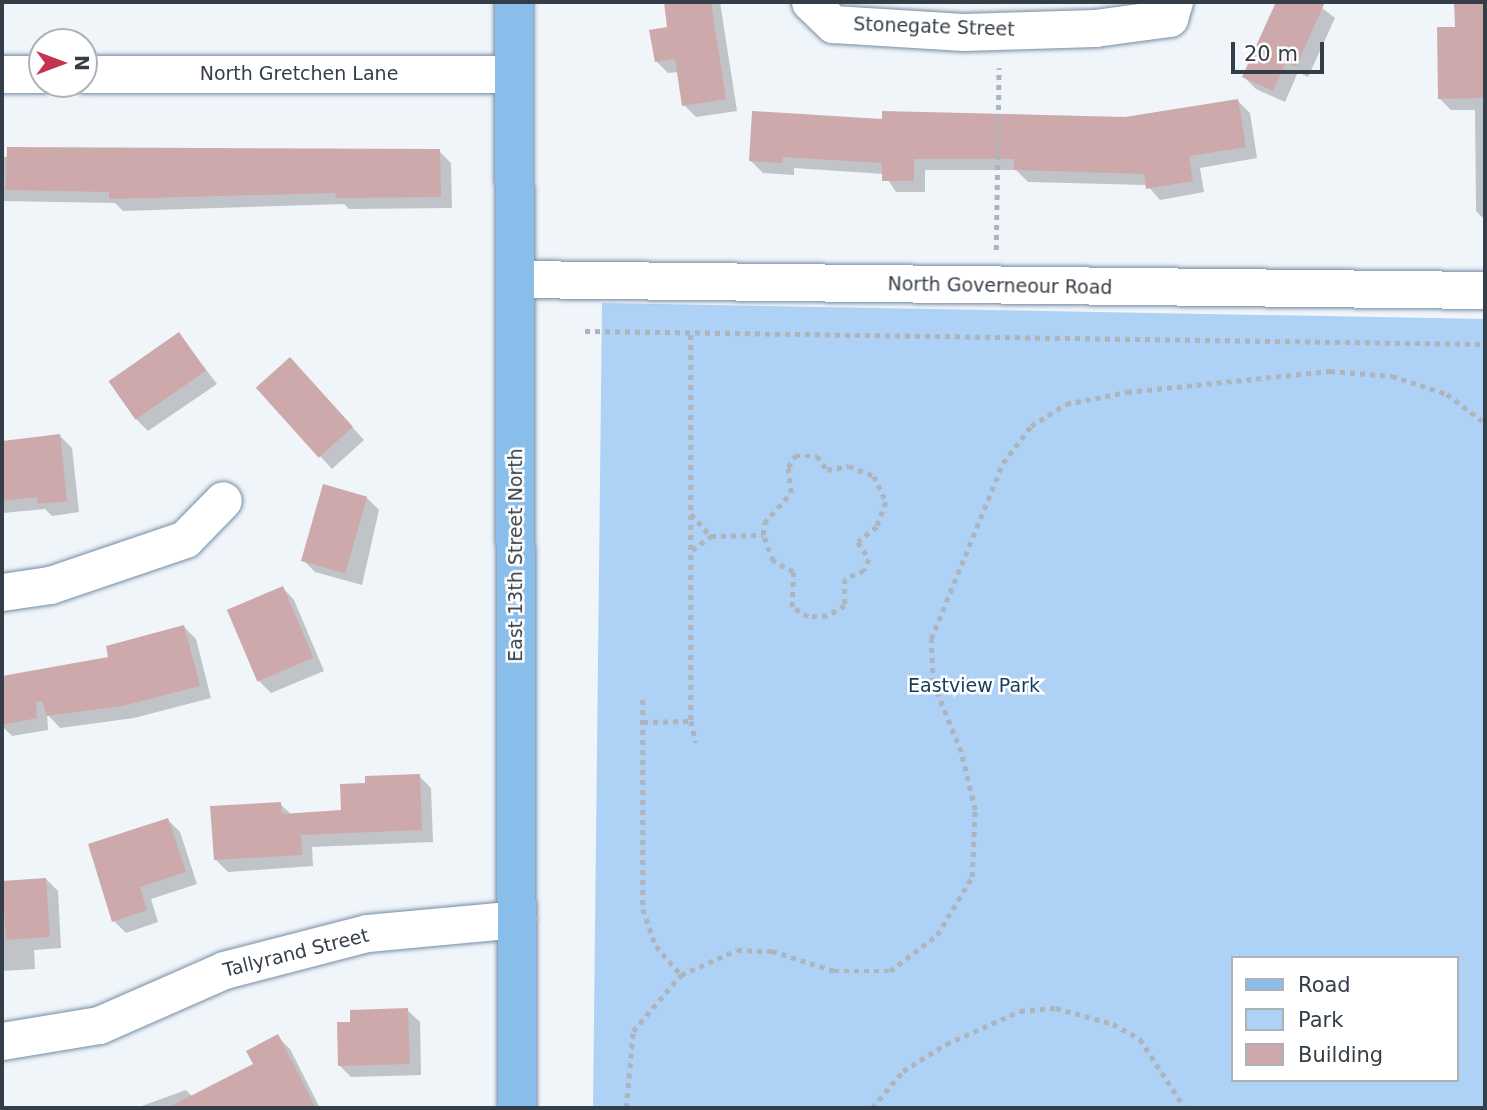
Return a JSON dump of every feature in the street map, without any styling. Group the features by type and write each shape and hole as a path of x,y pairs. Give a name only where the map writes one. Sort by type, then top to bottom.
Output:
{"main road":[{"name":"East 13th Street North","path":"514,2 517,1108"}],"street":[{"name":"Stonegate Street","path":"810,2 834,24 963,32 1095,28 1168,18 1174,2"},
{"path":"2,74 28,74"},
{"name":"North Gretchen Lane","path":"98,74 514,74"},
{"name":"North Governeour Road","path":"515,279 1485,290"},
{"path":"2,592 50,585 185,539 223,500"},
{"name":"Tallyrand Street","path":"2,1041 99,1026 224,970 368,933 517,919"}],"path":[{"path":"996,250 999,68"},
{"path":"585,331 691,335 1485,344"},
{"path":"691,335 691,721 696,742"},
{"path":"626,1108 633,1031 681,975 737,950 772,951 835,971 890,971 937,935 972,877 975,810 961,752 933,683 931,639 969,536 1003,463 1031,426 1066,404 1116,394 1330,371 1392,376 1447,394 1485,423"},
{"path":"795,456 817,456 827,470 849,466 874,476 886,502 877,527 858,542 869,559 864,571 845,579 845,606 827,616 808,617 792,607 793,572 773,561 763,535 764,523 791,493 788,467 795,456"},
{"path":"691,514 711,536"},
{"path":"691,551 711,536 763,535"},
{"path":"643,700 643,909 656,946 681,975"},
{"path":"643,722 691,721"},
{"path":"872,1108 903,1071 946,1044 1020,1011 1056,1008 1113,1024 1140,1039 1185,1108"}],"green space":[{"name":"Eastview Park","path":"602,303 1485,319 1485,1108 593,1108"}],"building":[{"path":"664,2 711,2 726,99 682,106 675,59 655,62 649,30 667,27"},
{"path":"1276,2 1325,2 1296,67 1286,62 1273,91 1242,77"},
{"path":"1454,2 1485,2 1485,98 1438,99 1437,27 1455,27"},
{"path":"1238,99 1246,147 1189,156 1193,181 1146,189 1144,174 1014,170 1014,159 914,159 914,181 882,181 882,163 783,157 782,163 749,161 752,111 882,119 882,111 1125,117"},
{"path":"7,147 440,149 441,197 336,198 335,193 109,199 109,192 6,190"},
{"path":"179,332 206,371 136,420 109,381"},
{"path":"290,357 353,427 319,458 256,388"},
{"path":"60,434 67,501 38,504 37,497 2,501 2,441"},
{"path":"323,484 367,497 345,574 301,561"},
{"path":"283,586 313,658 257,682 227,610"},
{"path":"184,625 200,686 122,706 47,716 42,701 36,702 37,718 2,725 2,676 108,657 106,646"},
{"path":"420,774 422,830 301,835 302,855 214,860 210,806 281,802 282,814 341,810 340,784 365,783 365,776"},
{"path":"168,818 186,872 140,887 147,910 112,922 88,844"},
{"path":"46,878 50,937 6,940 2,881"},
{"path":"408,1008 410,1064 338,1066 337,1022 350,1022 350,1010"},
{"path":"278,1034 316,1108 167,1108 253,1064 246,1051"}]}
